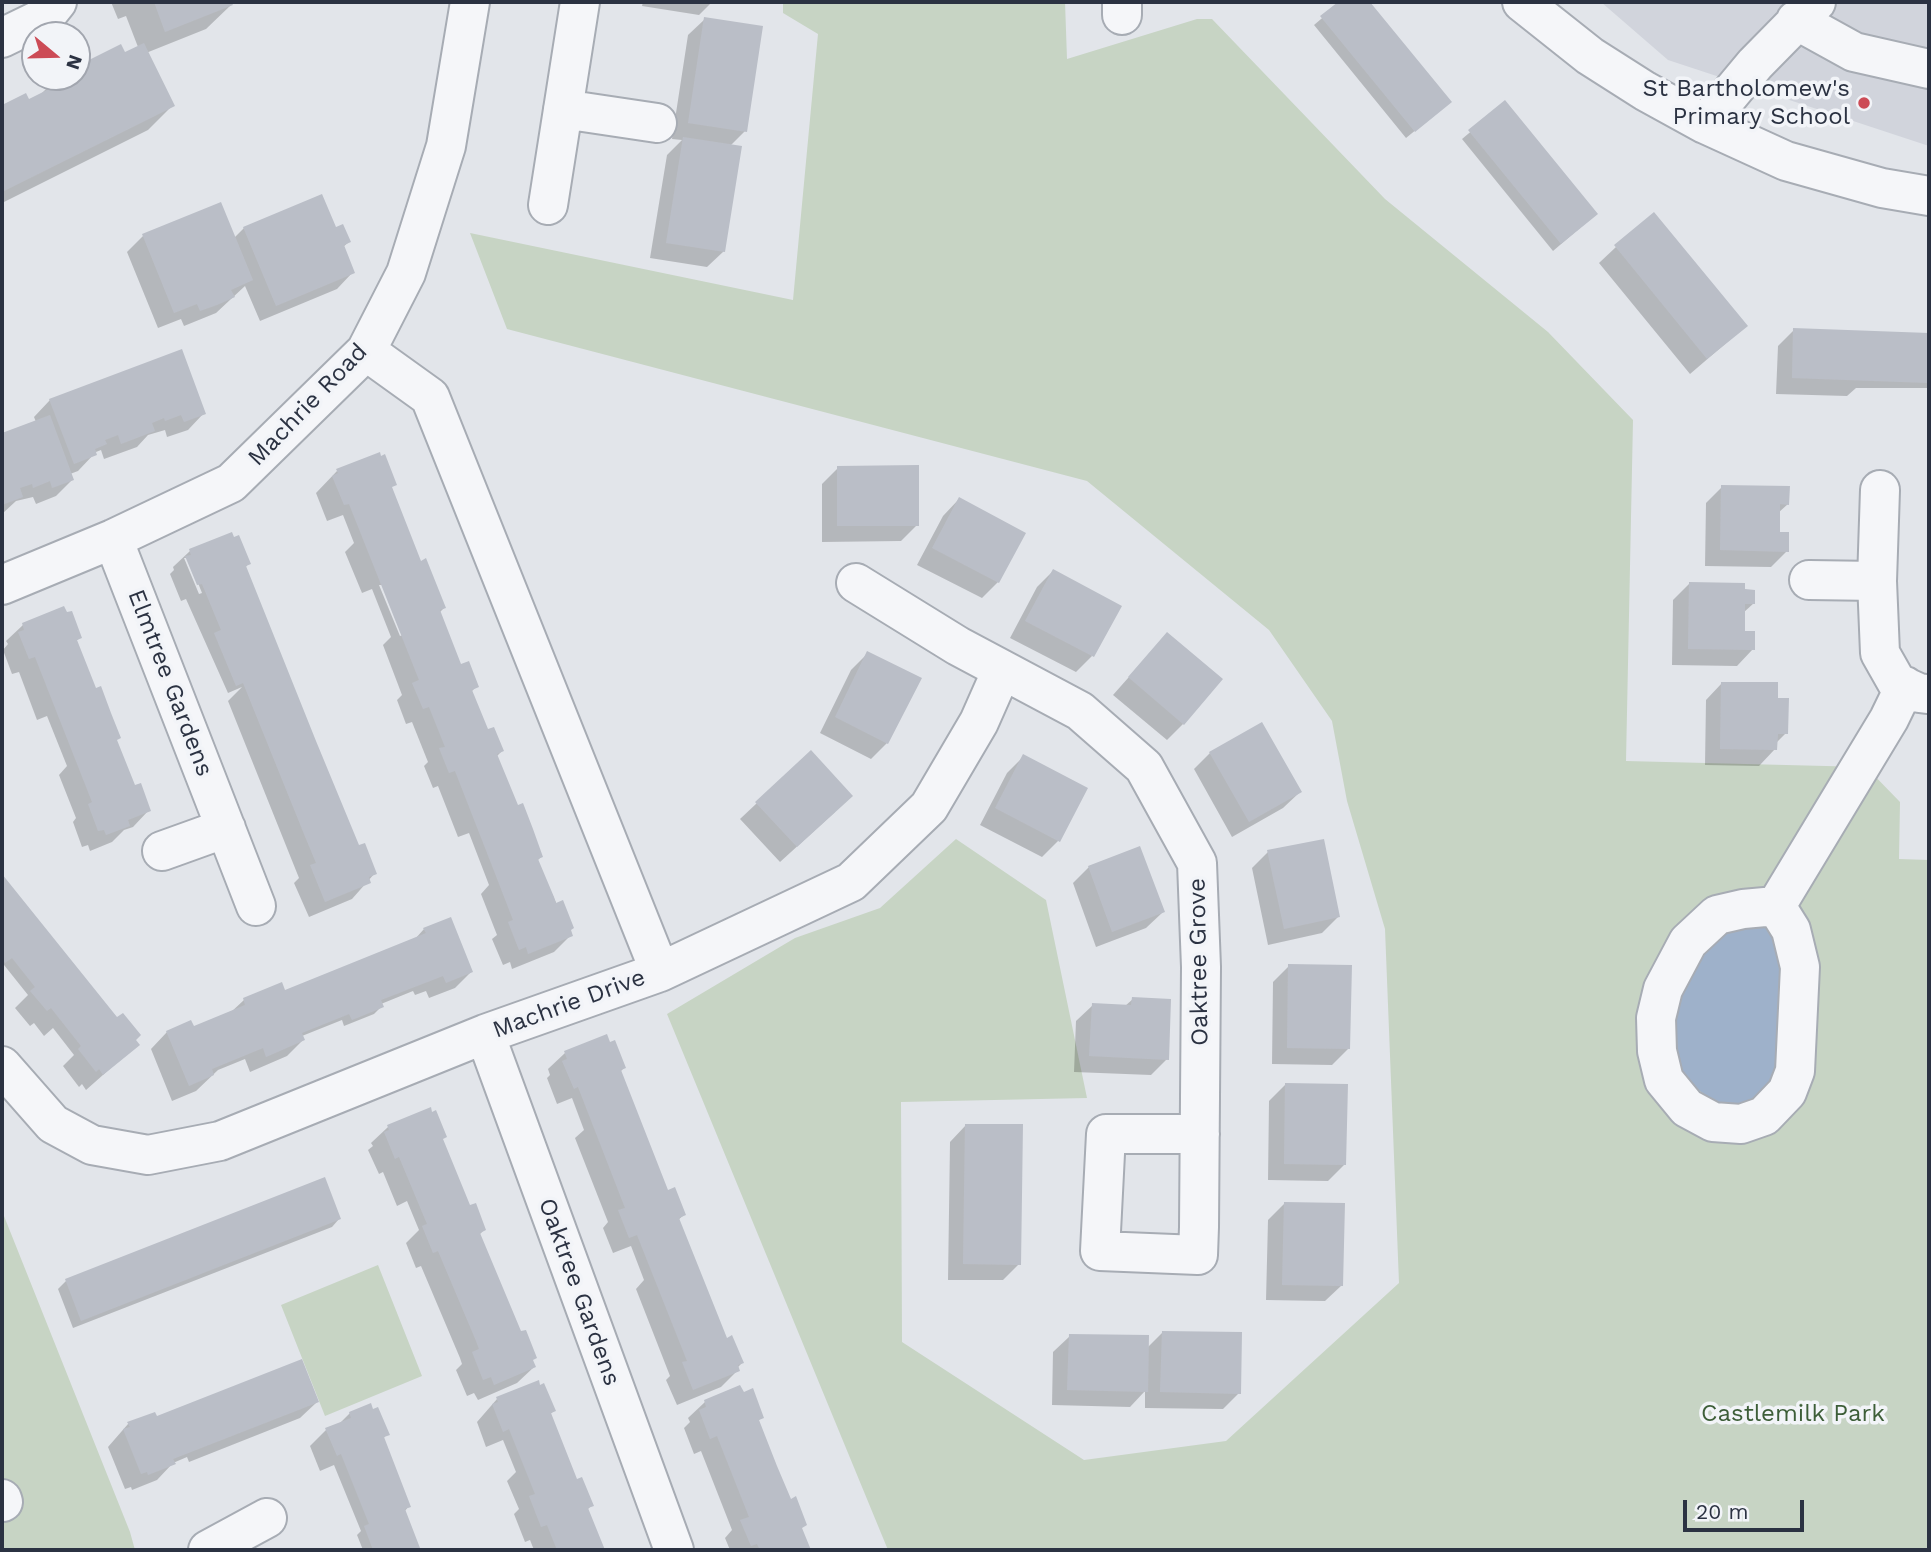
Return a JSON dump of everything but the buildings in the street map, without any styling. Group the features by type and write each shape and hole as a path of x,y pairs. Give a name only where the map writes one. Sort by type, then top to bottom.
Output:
{"street":[{"path":"2,38 44,17 57,2"},
{"name":"Machrie Road","path":"2,585 113,539 231,483 366,351 406,273 446,146 470,2"},
{"path":"548,205 580,2"},
{"path":"1522,2 1590,56 1644,91 1705,124 1786,161 1882,188 1929,196"},
{"path":"1705,124 1755,64 1806,11 1854,52 1929,69"},
{"path":"563,109 657,123"},
{"name":"Machrie Drive","path":"2,1066 53,1124 92,1145 148,1155 220,1141 485,1034 660,972 430,397 366,351"},
{"path":"1776,906 1889,719 1917,690 1897,683 1880,653 1877,581 1880,490"},
{"name":"Elmtree Gardens","path":"113,539 256,906"},
{"path":"1809,580 1877,581"},
{"name":"Oaktree Grove","path":"856,583 1002,670 1080,711 1144,766 1197,863 1201,967 1200,1134"},
{"path":"660,972 851,882 929,807 979,722 1002,670"},
{"path":"162,850 226,828"},
{"path":"1776,906 1791,930 1800,967 1795,1071 1787,1092 1764,1116 1741,1124 1713,1122 1687,1108 1664,1080 1657,1051 1656,1018 1663,989 1688,942 1717,915 1776,906"},
{"name":"Oaktree Gardens","path":"485,1034 674,1550"},
{"path":"208,1550 267,1518"}],"shaded area":[{"name":"St Bartholomew's Primary School","path":"1601,2 1929,2 1929,146 1668,60"}],"green space":[{"name":"Castlemilk Park","path":"783,2 1065,2 1067,59 1197,19 1212,19 1385,199 1548,332 1633,420 1626,761 1866,767 1900,802 1899,859 1929,860 1929,1550 888,1550 667,1014 795,938 880,908 956,839 1046,900 1087,1098 901,1102 902,1342 1084,1460 1226,1441 1399,1283 1385,929 1347,801 1332,721 1269,630 1087,481 507,329 470,233 793,300 818,34 783,13"},
{"path":"2,1211 130,1532 135,1550 2,1550"},
{"path":"378,1265 422,1376 325,1416 281,1305"}],"water":[{"path":"1775,918 1786,951 1780,1062 1770,1091 1746,1109 1723,1108 1696,1088 1672,1062 1668,1016 1688,970 1722,932"}],"place":[{"name":"St Bartholomew's Primary School","path":"1864,103"}]}
